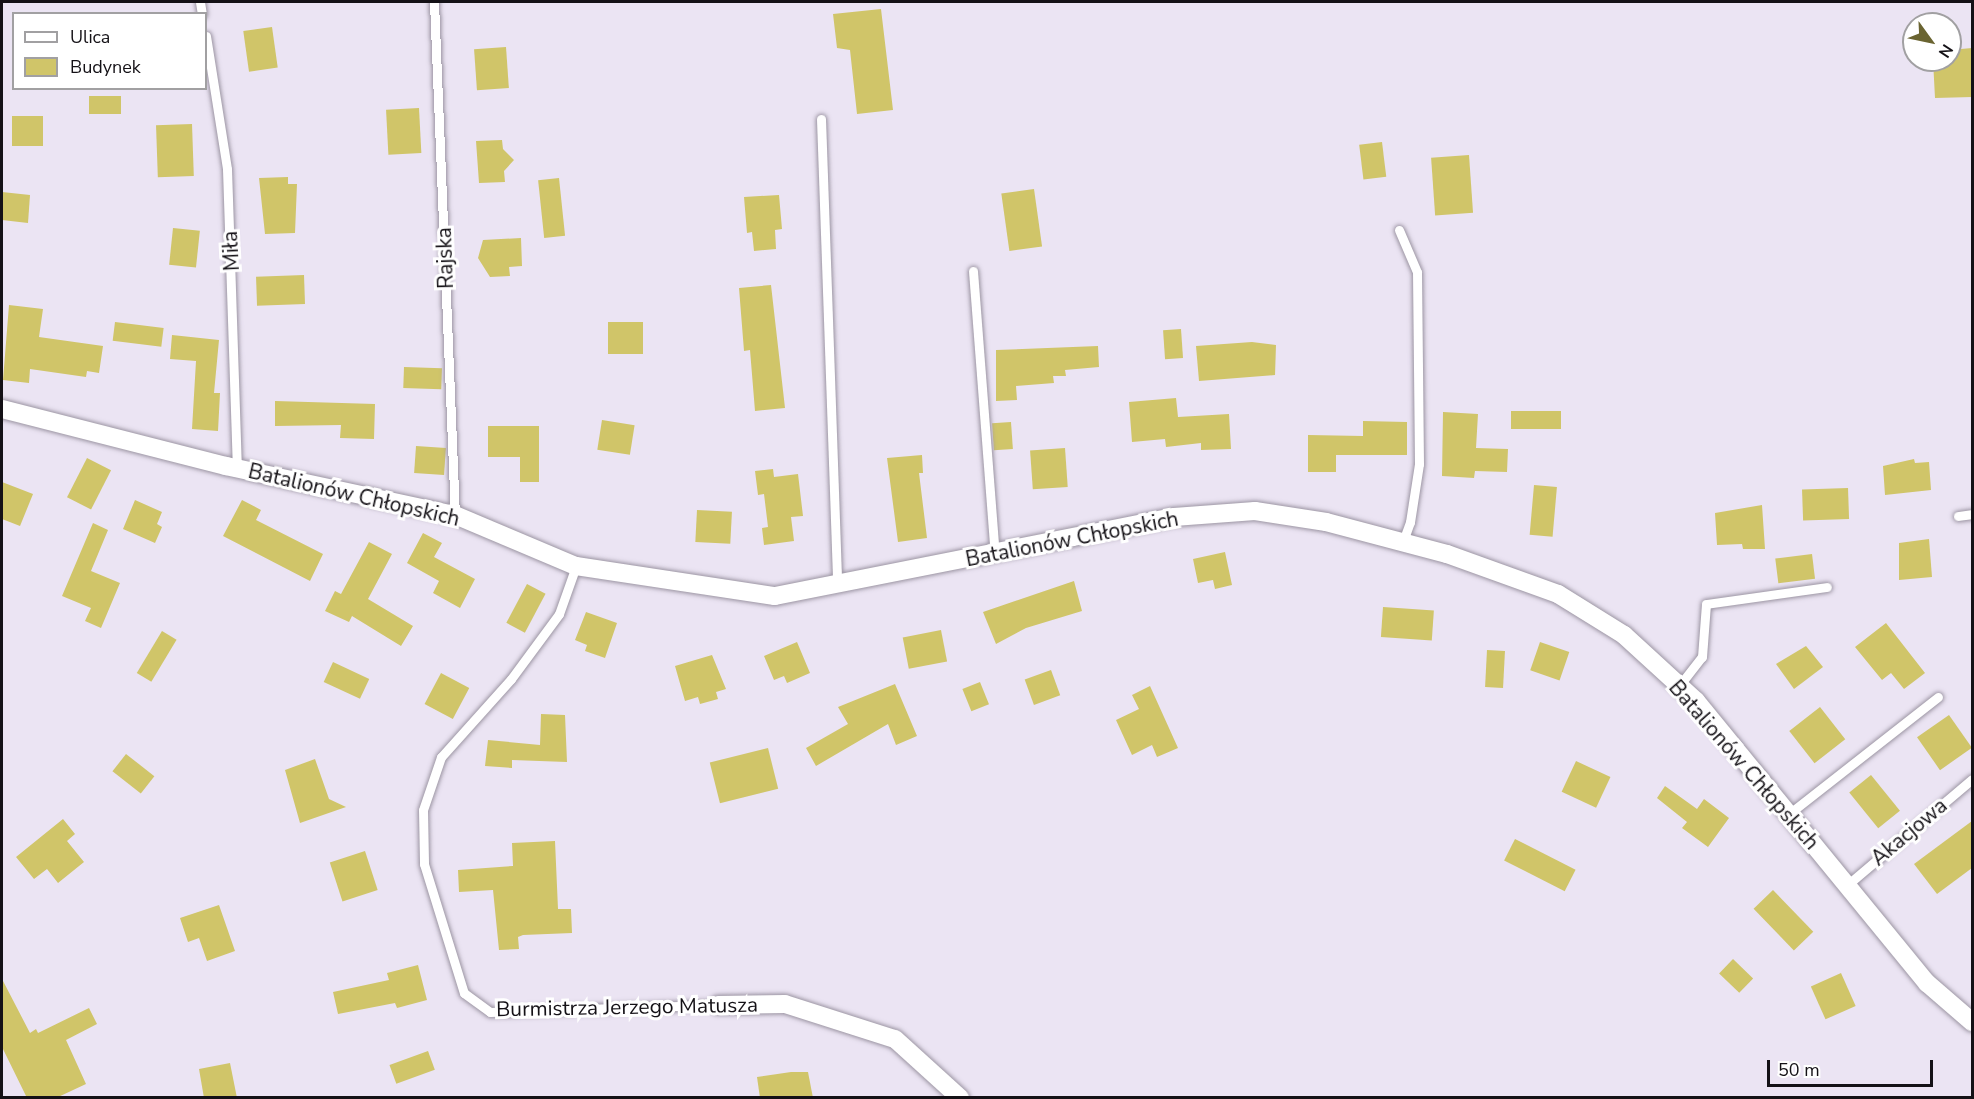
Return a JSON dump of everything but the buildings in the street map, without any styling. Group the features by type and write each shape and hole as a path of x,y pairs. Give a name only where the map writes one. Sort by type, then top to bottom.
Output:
{"street":[{"name":"Batalionów Chłopskich","path":"2,409 237,468 455,515 576,566 775,596 1174,517 1255,512 1326,522 1403,541 1558,594 1624,635 1679,686 1790,813 1846,886 1927,983 1972,1022"},
{"name":"Burmistrza Jerzego Matusza","path":"718,1005 785,1004 895,1039 960,1098"}],"lane":[{"name":"Rajska","path":"434,2 455,515"},
{"name":"Miła","path":"207,42 227,169 237,468"},
{"path":"821,119 837,584"},
{"path":"1399,230 1417,272 1419,464 1410,522 1403,541"},
{"path":"973,271 995,554"},
{"path":"1958,516 1972,514"},
{"name":"Burmistrza Jerzego Matusza","path":"576,566 559,614 511,680 441,757 423,810 424,864 464,993 490,1012 718,1005"},
{"path":"1679,686 1702,657 1706,604 1827,587"},
{"path":"1790,813 1938,697"},
{"name":"Akacjowa","path":"1846,886 1972,779"}]}
